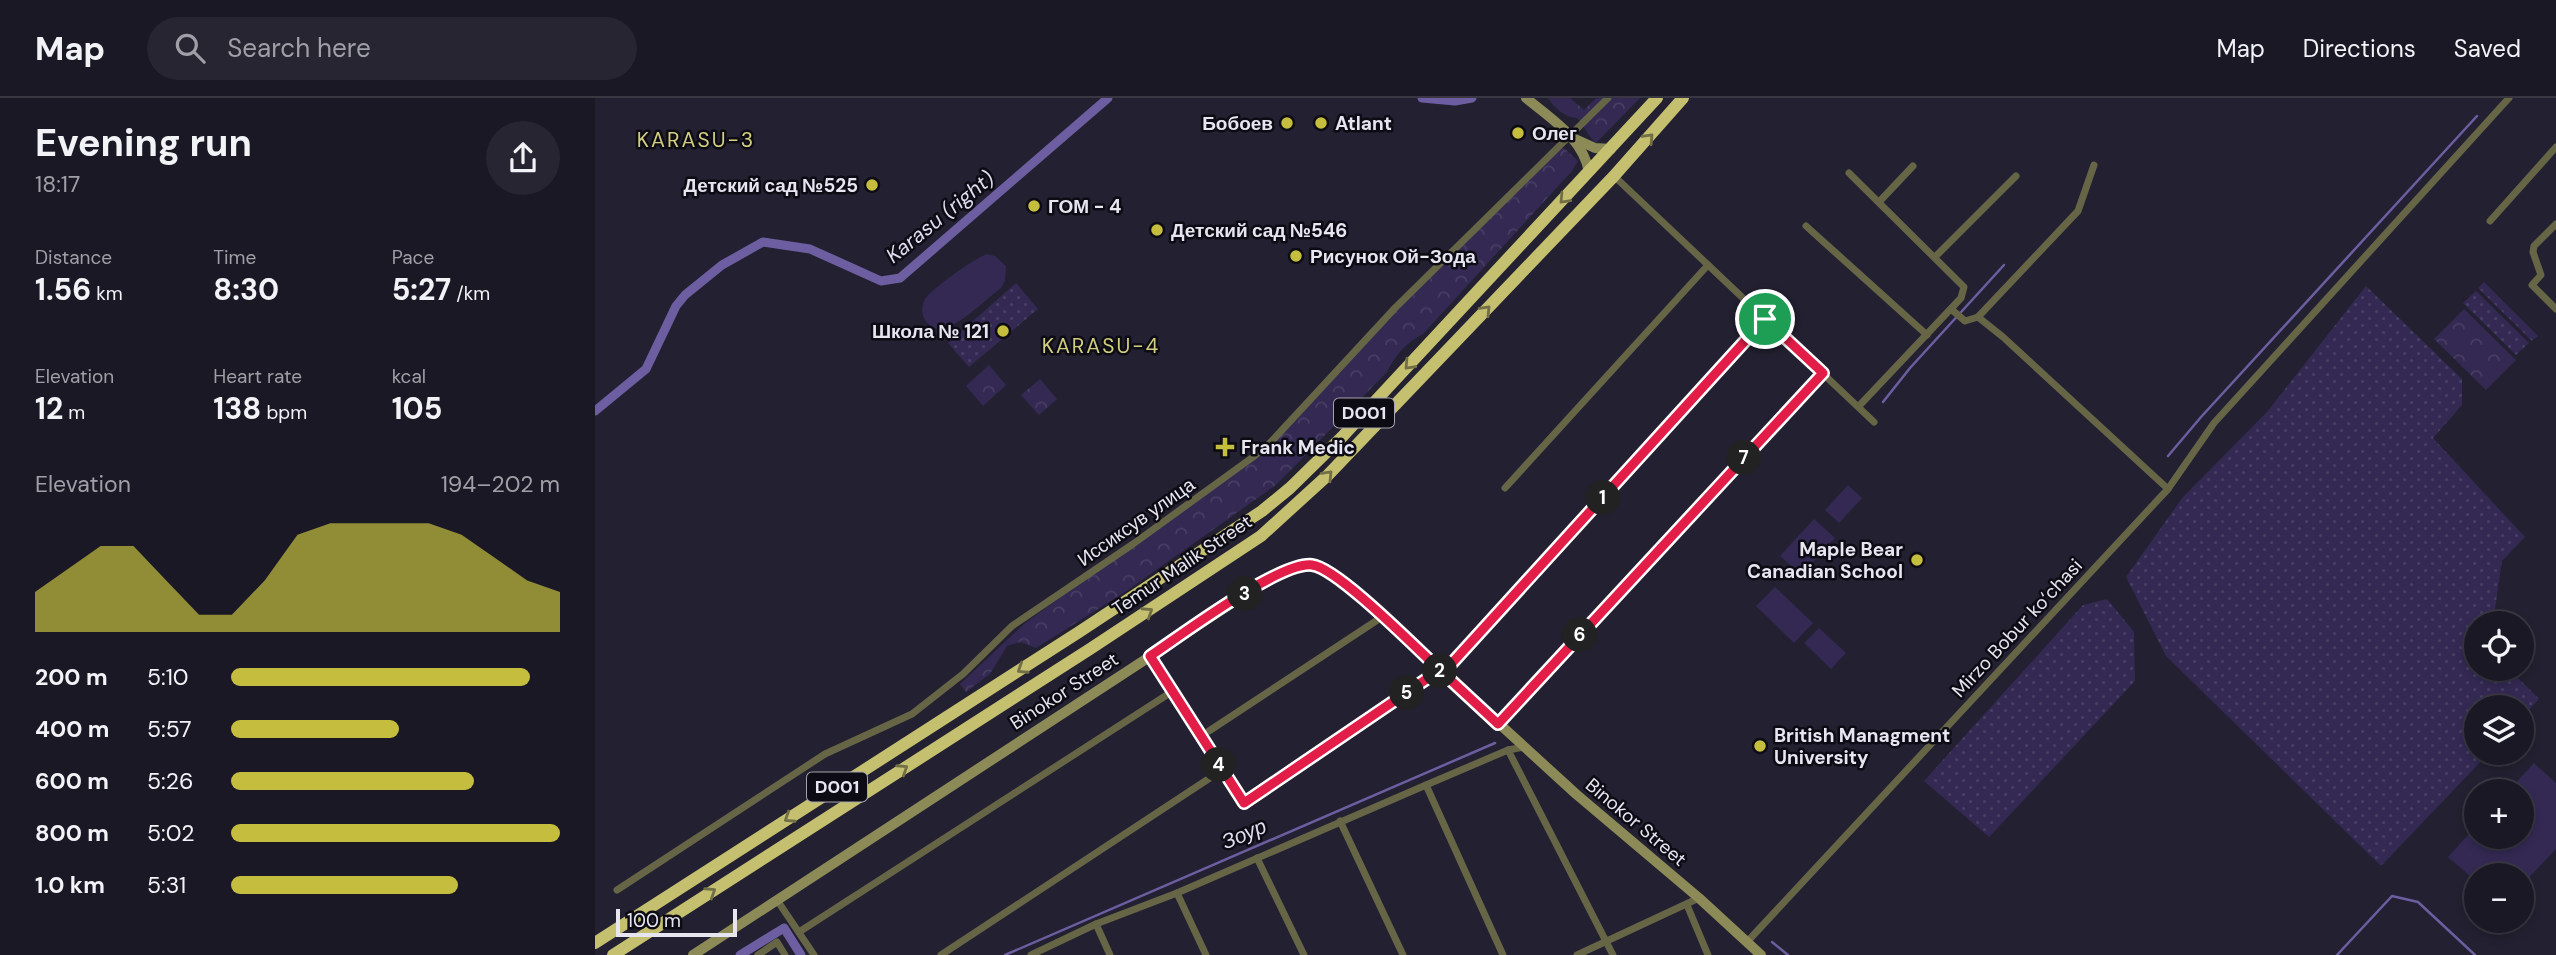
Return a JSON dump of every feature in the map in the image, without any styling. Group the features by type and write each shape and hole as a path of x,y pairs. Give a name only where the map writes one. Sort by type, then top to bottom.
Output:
{"highway":[{"name":"Temur Malik Street","path":"595,943 1233,532 1290,488 1342,437 1657,98"},
{"name":"Temur Malik Street","path":"613,955 1247,547 1296,507 1614,176 1683,98"},
{"path":"1079,632 1090,649"}],"main road":[{"path":"1526,98 1569,135 1585,157 1590,172"},
{"path":"1569,135 1595,148 1611,149"},
{"name":"Binokor Street","path":"693,955 1261,584 1282,572 1304,565 1316,566 1333,575 1761,955"}],"street":[{"name":"Иссиксув улица","path":"617,890 825,754 912,714 963,674 1012,626 1133,544 1253,457 1270,443 1395,308 1608,98"},
{"name":"Mirzo Bobur ko‘chasi","path":"1747,942 2168,489 2214,423 2509,98"},
{"path":"2490,221 2556,147"},
{"path":"1951,309 1965,321 1979,317 2078,211 2094,165"},
{"path":"1879,202 1913,166"},
{"path":"1849,173 1964,287 1961,299 1859,406"},
{"path":"1614,176 1874,422"},
{"path":"1935,257 2016,176"},
{"path":"2556,224 2534,246 2533,251 2541,275 2532,285 2556,309"},
{"path":"1806,226 1927,335"},
{"path":"1505,488 1708,265"},
{"path":"1979,317 2168,489"},
{"path":"1150,656 1244,803 1440,671 1765,319"},
{"path":"1498,724 1823,373"},
{"path":"1209,731 1382,617"},
{"path":"799,932 1173,691"},
{"path":"1031,955 1096,924 1177,893 1508,750 1524,747"},
{"path":"1508,750 1613,955"},
{"path":"940,955 1222,770"},
{"path":"1426,785 1503,955"},
{"path":"1340,821 1403,955"},
{"path":"1257,858 1304,955"},
{"path":"1177,893 1206,955"},
{"path":"1577,955 1699,898"},
{"path":"777,900 814,955"},
{"path":"1687,905 1708,955"},
{"path":"1096,924 1110,955"},
{"path":"758,955 777,942 785,955"},
{"path":"1052,946 1056,955"}],"green space":[{"path":"1548,98 1570,98 1584,110 1596,98 1640,98 1596,143 1577,118 1561,112"},
{"path":"1564,148 1578,161 1572,171 1423,334 1402,350 1387,372 1276,485 1125,592 1036,648 1020,642 1007,646 990,674 966,692 960,684 1024,624 1253,457 1395,308 1553,152"},
{"path":"987,254 995,256 1006,266 1005,281 1001,288 955,324 941,329 930,326 922,311 925,299 954,274"},
{"path":"2484,282 2538,336 2532,341 2478,288"},
{"path":"1016,283 1038,309 969,367 948,343"},
{"path":"2366,286 2462,379 2462,405 2433,438 2525,537 2502,561 2495,611 2464,611 2464,681 2521,681 2539,699 2534,704 2534,695 2464,695 2464,765 2478,765 2381,866 2166,656 2126,577 2183,497 2267,412"},
{"path":"2476,291 2529,343 2516,355 2463,303"},
{"path":"2464,309 2516,360 2486,390 2434,339"},
{"path":"989,365 1006,385 983,406 966,386"},
{"path":"1040,379 1057,399 1039,415 1021,395"},
{"path":"1848,485 1862,498 1839,523 1825,510"},
{"path":"1814,519 1835,538 1801,575 1780,556"},
{"path":"1775,587 1813,623 1794,643 1756,606"},
{"path":"2107,599 2134,632 2135,681 1989,837 1924,781 2083,605"},
{"path":"1819,628 1846,653 1831,669 1804,643"},
{"path":"2534,763 2556,783 2556,849 2534,872 2534,863 2464,863 2464,871 2448,857 2464,839 2464,849 2534,849 2534,779 2519,779"}],"waterway":[{"name":"Karasu (right)","path":"595,411 646,369 676,306 685,295 722,265 763,242 810,249 881,281 900,278 1108,98"},
{"name":"Karasu (right)","path":"1422,98 1455,101 1472,98"},
{"path":"2168,456 2477,116"},
{"path":"1883,402 1910,368 2004,265"},
{"name":"Зоур","path":"1005,955 1495,743"},
{"path":"2337,955 2392,896 2418,902 2475,955"},
{"path":"740,955 784,928 801,955"},
{"path":"1772,942 1788,955"}],"place":[{"name":"Бобоев","path":"1287,123"},
{"name":"Atlant","path":"1321,123"},
{"name":"Олег","path":"1518,133"},
{"name":"Детский сад №525","path":"872,185"},
{"name":"ГОМ - 4","path":"1034,206"},
{"name":"Детский сад №546","path":"1157,230"},
{"name":"Рисунок Ой-Зода","path":"1296,256"},
{"name":"Школа № 121","path":"1003,331"},
{"name":"Frank Medic","path":"1225,447"},
{"name":"Maple Bear Canadian School","path":"1917,560"},
{"name":"British Managment University","path":"1760,746"}],"district":[{"name":"KARASU-3","path":"696,140"},
{"name":"KARASU-4","path":"1101,346"}],"route":[{"path":"1765,319 1823,373 1498,724 1438,669 1244,803 1150,656 1273,577 1297,566 1311,565 1325,569 1338,578 1443,673 1765,319"}]}
